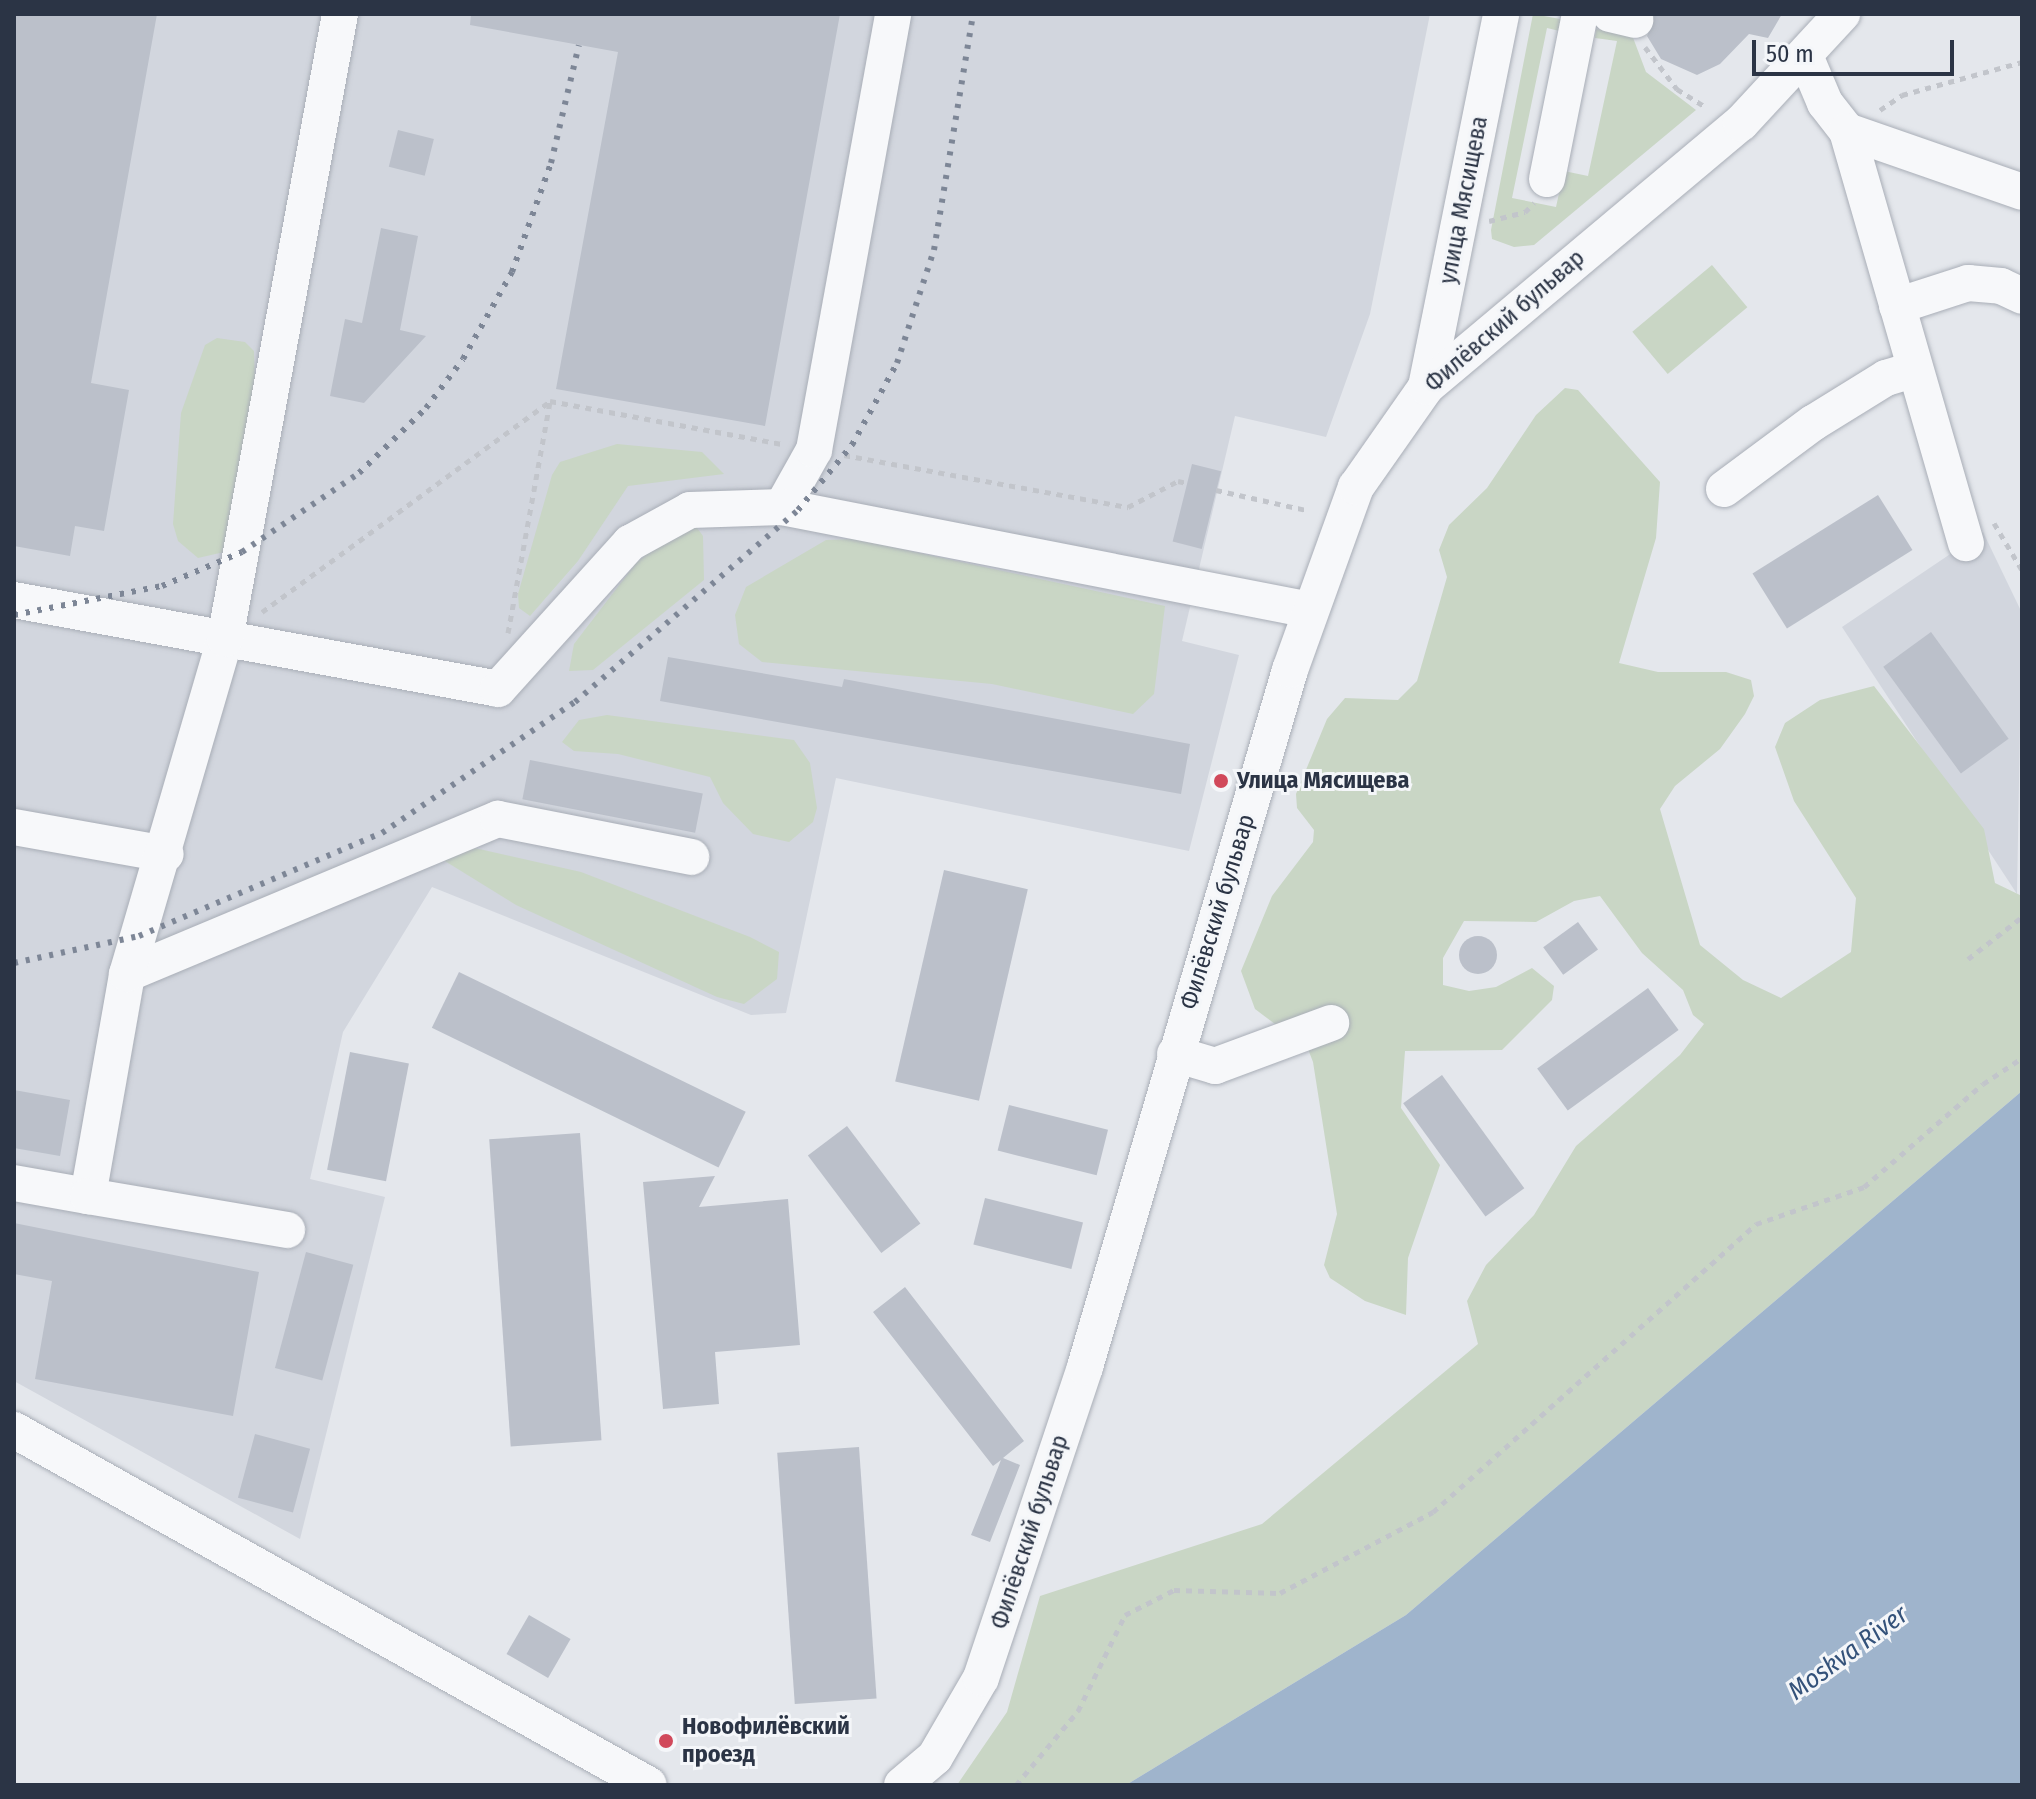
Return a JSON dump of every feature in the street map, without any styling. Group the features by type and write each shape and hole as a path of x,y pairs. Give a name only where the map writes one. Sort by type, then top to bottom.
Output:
{"street":[{"path":"88,1196 127,974 166,854 225,639 340,14"},
{"path":"782,507 814,450 893,14"},
{"name":"улица Мясищева","path":"1426,387 1501,14"},
{"path":"1547,179 1580,14"},
{"name":"Филёвский бульвар","path":"902,1785 935,1757 981,1678 1085,1367 1175,1054 1310,610 1356,487 1426,387 1719,142 1806,58 1842,14"},
{"path":"1806,58 1825,103 1847,131 1966,543"},
{"path":"1847,131 2022,192"},
{"path":"1897,306 1968,283 2022,296"},
{"path":"1724,489 1813,423 1886,378 1915,369"},
{"path":"14,600 498,689 630,543 690,510 782,507 1310,610"},
{"path":"127,974 498,819 691,857"},
{"path":"14,827 166,854"},
{"path":"1175,1054 1215,1066 1331,1023"},
{"path":"14,1183 287,1230"},
{"path":"14,1430 649,1785"}],"path":[{"path":"1623,17 1677,89 1706,107"},
{"path":"1847,131 1902,95 2022,62"},
{"path":"1480,223 1525,212 1547,179"},
{"path":"225,639 550,401 498,689"},
{"path":"1128,507 1178,481 1187,483"},
{"path":"1216,490 1306,510"},
{"path":"1968,959 2022,917"},
{"path":"1016,1785 1078,1711 1125,1615 1174,1590 1280,1593 1433,1512 1756,1224 1864,1187 1983,1084 2022,1058"}],"shaded area":[{"path":"14,14 1430,14 1370,314 1326,437 1235,416 1182,641 1239,655 1189,851 836,778 786,1013 751,1015 432,887 343,1032 310,1179 385,1197 300,1539 14,1381"},
{"path":"1983,532 2022,613 2017,894 1842,627"}],"green space":[{"path":"1533,14 1571,21 1568,33 1547,28 1512,198 1556,207 1564,171 1588,176 1617,41 1595,38 1596,29 1632,35 1646,72 1696,110 1534,245 1514,247 1492,239 1491,230"},
{"path":"1712,265 1747,307 1668,374 1632,332"},
{"path":"217,338 245,342 254,351 255,378 224,552 198,558 178,541 173,524 181,413 205,345"},
{"path":"1565,388 1578,390 1660,482 1656,538 1619,663 1658,672 1726,672 1751,680 1754,696 1745,714 1720,749 1675,786 1660,809 1700,945 1743,980 1781,998 1851,952 1856,898 1794,801 1775,747 1785,723 1820,700 1874,686 1984,829 1995,883 2022,896 2022,1091 1406,1615 1126,1785 957,1785 1007,1712 1040,1596 1262,1524 1478,1344 1467,1301 1486,1265 1534,1215 1576,1146 1680,1055 1704,1024 1693,1015 1683,990 1642,953 1600,896 1574,901 1536,922 1464,921 1443,958 1443,985 1469,991 1496,987 1532,968 1554,986 1552,1000 1502,1050 1405,1051 1401,1108 1440,1165 1408,1258 1406,1315 1365,1301 1330,1278 1324,1265 1337,1214 1313,1062 1308,1049 1255,1009 1241,971 1272,896 1313,842 1314,830 1297,808 1296,794 1327,719 1345,698 1398,700 1417,681 1447,577 1439,550 1449,525 1487,488 1536,415"},
{"path":"617,444 702,452 724,474 628,486 578,561 530,616 519,608 518,594 552,475 560,462"},
{"path":"695,525 703,536 704,580 593,670 569,671 574,644 636,563 680,526"},
{"path":"855,539 1165,606 1154,694 1133,714 992,684 762,662 739,644 735,615 746,587 826,540"},
{"path":"607,715 794,740 810,763 817,808 813,822 789,842 753,834 723,803 710,777 618,754 574,751 562,742 579,720"},
{"path":"466,846 581,872 750,937 779,952 777,979 744,1004 717,997 516,905 440,858"}],"water":[{"name":"Moskva River","path":"2022,1091 2022,1785 1126,1785 1406,1615"}],"building":[{"path":"14,14 157,14 91,383 129,390 104,531 75,526 70,556 14,546"},
{"path":"471,14 840,14 765,426 556,389 618,52 470,25"},
{"path":"1655,14 1782,14 1768,38 1749,34 1720,64 1697,75 1661,59 1647,36"},
{"path":"398,130 434,139 425,176 389,167"},
{"path":"381,228 418,236 400,330 426,336 364,403 330,396 345,319 362,323"},
{"path":"1192,464 1221,471 1202,549 1173,542"},
{"path":"1878,495 1912,550 1787,629 1752,573"},
{"path":"1931,632 2009,739 1961,773 1883,667"},
{"path":"668,657 842,687 844,679 1190,744 1181,794 660,701"},
{"path":"530,760 703,794 695,833 522,799"},
{"path":"944,870 1028,889 979,1101 895,1081"},
{"path":"1578,922 1598,950 1563,975 1543,947"},
{"path":"1478,936 1492,941 1497,955 1492,969 1478,974 1464,969 1459,955 1464,941"},
{"path":"459,972 746,1112 719,1168 432,1028"},
{"path":"1648,988 1679,1030 1568,1111 1537,1069"},
{"path":"350,1052 409,1063 386,1181 327,1170"},
{"path":"1442,1075 1524,1188 1485,1216 1403,1103"},
{"path":"14,1090 70,1100 60,1156 14,1148"},
{"path":"1009,1105 1108,1130 1097,1175 998,1151"},
{"path":"847,1126 920,1223 881,1253 808,1155"},
{"path":"580,1133 601,1440 511,1447 489,1139"},
{"path":"715,1176 699,1207 788,1199 800,1345 715,1352 719,1404 663,1409 643,1182"},
{"path":"985,1198 1083,1222 1071,1269 973,1245"},
{"path":"14,1223 259,1272 233,1416 35,1379 52,1281 14,1274"},
{"path":"306,1252 353,1265 322,1381 275,1368"},
{"path":"905,1287 1024,1441 1003,1458 1020,1465 990,1542 971,1535 1001,1460 993,1466 873,1312"},
{"path":"255,1434 310,1449 293,1513 238,1498"},
{"path":"859,1447 877,1698 795,1704 777,1453"},
{"path":"529,1615 571,1639 548,1678 507,1654"}],"railway":[{"path":"14,963 139,936 382,833 575,702 798,510 852,445 897,363 934,250 973,14"},
{"path":"14,615 162,586 242,552 359,473 426,408 463,359 512,272 551,163 579,45"}],"place":[{"name":"Улица Мясищева","path":"1221,781"},
{"name":"Новофилёвский проезд","path":"666,1741"}]}
